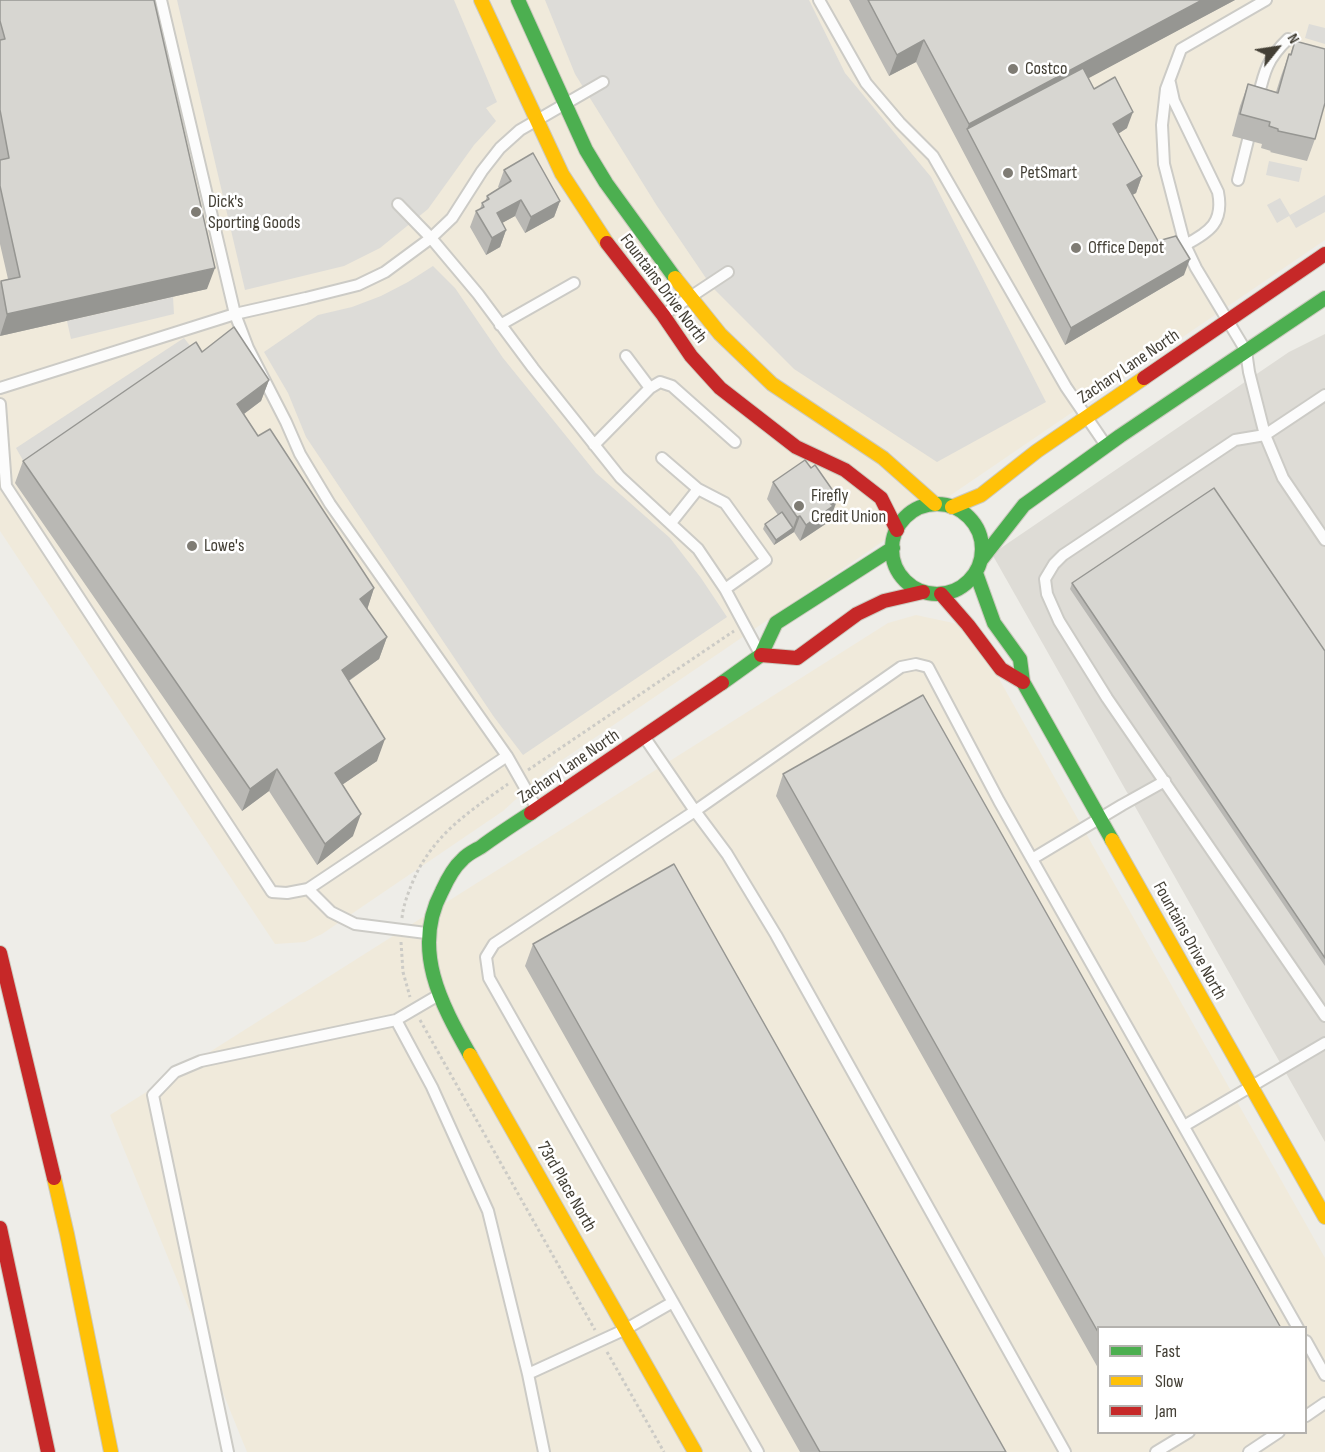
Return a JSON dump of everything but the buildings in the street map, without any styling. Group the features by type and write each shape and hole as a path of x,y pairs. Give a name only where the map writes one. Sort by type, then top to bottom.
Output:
{"main road":[{"name":"Fountains Drive North","path":"481,0 562,174 600,235 663,315 691,356 720,388 796,447 845,470 881,498 897,530"},
{"name":"Fountains Drive North","path":"518,0 586,150 606,183 689,297 720,334 772,384 883,458 935,504"},
{"name":"Zachary Lane North","path":"952,507 981,495 1037,451 1325,254"},
{"path":"761,655 796,658 857,614 884,601 923,592 941,594 954,591 967,584 1024,505 1106,446 1325,298"},
{"path":"923,592 910,585 901,575 894,562 892,548 897,530 912,512 935,504 952,507 964,513 980,534 982,547 978,566"},
{"name":"Zachary Lane North","path":"428,933 435,901 446,879 462,859 644,738 761,655 776,623 892,548"},
{"name":"Fountains Drive North","path":"978,566 994,623 1020,659 1023,682 1325,1217"},
{"name":"Fountains Drive North","path":"941,594 1001,669 1023,682"},
{"name":"73rd Place North","path":"428,933 428,959 437,996 695,1452"},
{"path":"0,953 67,1234 111,1452"},
{"path":"0,1228 48,1452"}],"lane":[{"path":"161,0 235,314 248,348 300,454 330,504 507,756 538,810"},
{"path":"819,0 866,83 900,123 933,156 1066,387 1106,446"},
{"path":"1266,0 1180,49 1169,77 1162,125 1164,164 1185,244 1196,268 1246,351 1265,435 1283,478 1325,540"},
{"path":"1255,110 1267,68 1274,53 1288,39"},
{"path":"1169,77 1174,101 1218,192 1221,206 1217,220 1206,234 1185,244"},
{"path":"0,388 235,314 358,285 385,272 431,238 452,218 482,171 500,148 520,130 603,82"},
{"path":"1238,180 1248,140"},
{"path":"398,204 431,238 478,294 620,477 698,549 725,589 761,655"},
{"path":"663,315 728,272"},
{"path":"500,325 574,283"},
{"path":"626,356 650,388"},
{"path":"594,445 650,388 660,382 672,386 735,442"},
{"path":"1325,395 1265,435 1235,440 1062,555 1053,564 1045,579 1047,594 1059,621 1107,698 1325,1016"},
{"path":"0,404 6,486 272,892 287,893 308,889 507,756"},
{"path":"662,458 698,489 725,503 766,560 725,589"},
{"path":"671,523 698,489"},
{"path":"758,1452 489,978 486,957 494,944 695,811 901,667 916,664 928,667 1032,859 1297,1326"},
{"path":"644,738 727,854 776,935 1065,1452"},
{"path":"1032,859 1165,782"},
{"path":"308,889 331,912 355,924 428,933"},
{"path":"228,1452 153,1095 176,1072 201,1061 396,1020 437,996"},
{"path":"396,1020 432,1088 488,1211 528,1374 544,1452"},
{"path":"1184,1126 1325,1043"},
{"path":"528,1374 626,1329 673,1302"},
{"path":"1310,1361 1325,1375"},
{"path":"1307,1415 1325,1403"},
{"path":"1156,1452 1186,1434"},
{"path":"1249,1452 1277,1434"}],"path":[{"path":"664,1452 425,1030 415,1009 403,972 400,952 403,913 415,877 427,855 445,832 469,811 744,624"}],"shaded area":[{"path":"0,0 1325,0 1325,240 549,769 503,811 322,934 305,942 275,944 0,531"},
{"path":"177,0 454,0 497,102 486,108 496,121 474,145 428,209 380,248 344,266 245,290"},
{"path":"545,0 809,0 845,73 931,177 1046,402 937,462 794,369 712,287 657,206 575,74"},
{"path":"1309,24 1325,28 1325,44 1305,38"},
{"path":"1269,161 1302,168 1299,182 1266,175"},
{"path":"1325,195 1325,212 1296,228 1289,216 1277,223 1267,205 1280,198 1290,215"},
{"path":"433,266 455,288 503,358 596,473 670,538 727,617 523,755 494,717 306,437 288,393 264,352 318,315 352,307 381,296"},
{"path":"173,297 174,314 71,339 67,321"},
{"path":"1325,334 1325,1142 992,554 1289,352"},
{"path":"184,338 191,347 24,462 16,448"},
{"path":"916,615 958,624 994,670 1325,1258 1325,1452 247,1452 110,1115 888,623"}],"traffic: fast":[{"path":"518,0 586,150 606,183 675,278"},
{"path":"981,560 1024,505 1120,436 1325,298"},
{"path":"937,504 954,508 969,517 978,532 982,549 978,566 969,581 954,590 937,594 920,590 905,581 896,566 892,549 896,532 905,517 920,508 937,504"},
{"path":"722,683 761,655 776,623 893,548"},
{"path":"976,573 994,623 1020,659 1023,682 1112,840"},
{"path":"470,1055 449,1016 434,976 429,934 433,913 448,878 464,858 531,813"}],"traffic: slow":[{"path":"481,0 562,174 607,243"},
{"path":"675,278 720,334 772,384 883,458 935,504"},
{"path":"952,507 981,495 1037,451 1144,378"},
{"path":"1112,840 1325,1217"},
{"path":"470,1055 695,1452"},
{"path":"54,1178 111,1452"}],"traffic: jam":[{"path":"607,243 663,315 691,356 720,388 796,447 845,470 881,498 897,530"},
{"path":"1144,378 1325,254"},
{"path":"761,655 797,658 857,614 884,601 923,592"},
{"path":"941,594 1001,669 1023,682"},
{"path":"531,813 722,683"},
{"path":"0,953 54,1178"},
{"path":"0,1228 48,1452"}],"place":[{"name":"Costco","path":"1013,69"},
{"name":"PetSmart","path":"1008,173"},
{"name":"Dick's Sporting Goods","path":"196,212"},
{"name":"Office Depot","path":"1076,248"},
{"name":"Firefly Credit Union","path":"799,506"},
{"name":"Lowe's","path":"192,546"}]}
